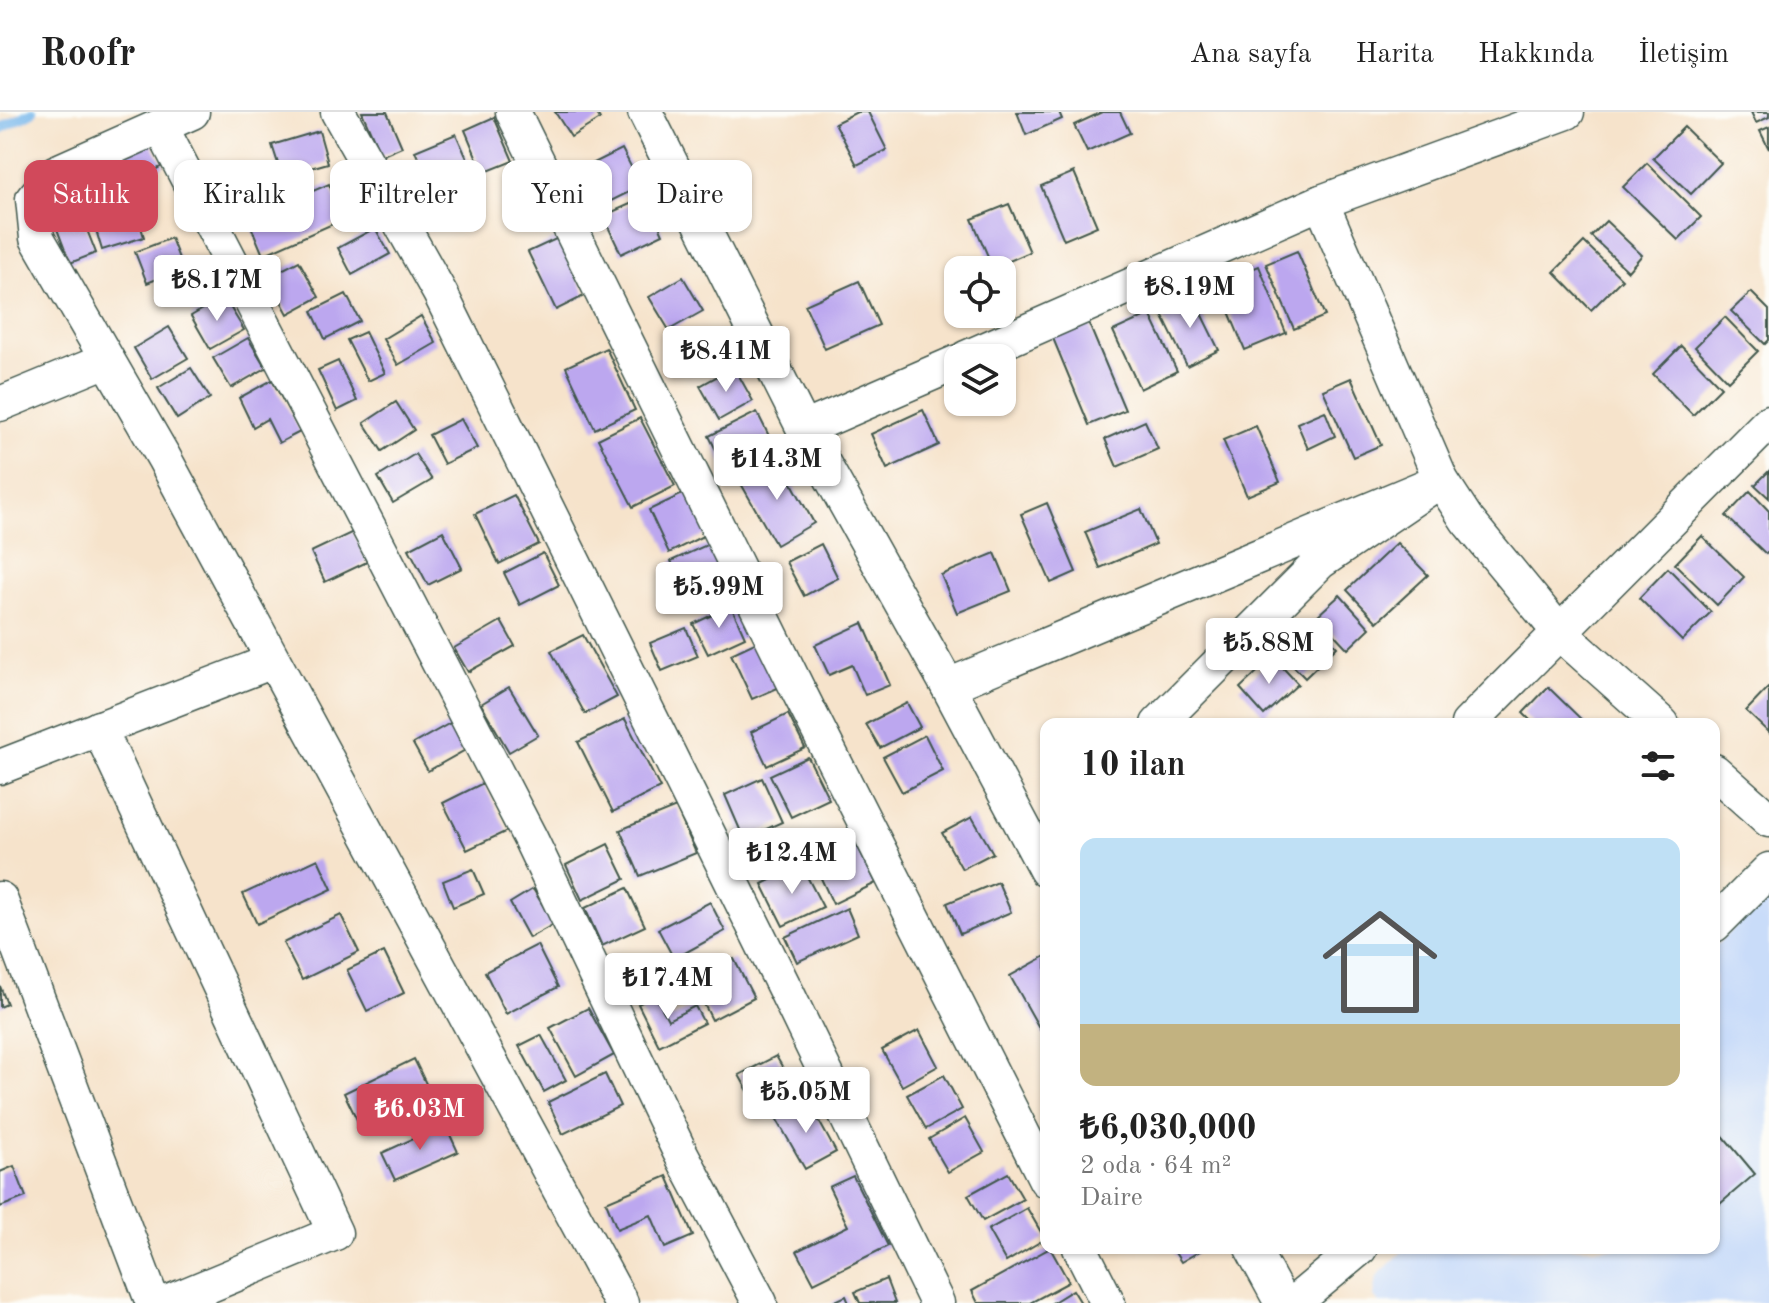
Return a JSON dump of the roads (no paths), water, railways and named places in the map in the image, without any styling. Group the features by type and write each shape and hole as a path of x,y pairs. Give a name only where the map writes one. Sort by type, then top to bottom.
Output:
{"street":[{"path":"192,112 55,173 33,199 37,238 164,458 621,1303"},
{"path":"338,112 440,293 937,1303"},
{"path":"513,112 799,692 1040,1168"},
{"path":"645,112 804,429 1040,847"},
{"path":"998,344 1321,202 1567,112"},
{"path":"161,127 530,838 679,1150 760,1303"},
{"path":"1321,202 1441,480 1467,520 1560,633 1655,718"},
{"path":"0,404 107,360"},
{"path":"804,429 944,368"},
{"path":"1474,718 1769,422"},
{"path":"948,686 1441,480"},
{"path":"1164,718 1320,562 1441,480"},
{"path":"0,767 273,661"},
{"path":"99,728 335,1233 167,1303"},
{"path":"1720,776 1769,820"},
{"path":"1720,919 1769,870"},
{"path":"0,899 153,1303"},
{"path":"1083,1254 1108,1303"},
{"path":"1258,1254 1300,1300 1353,1254"}],"waterway":[{"path":"0,129 32,112"}]}
